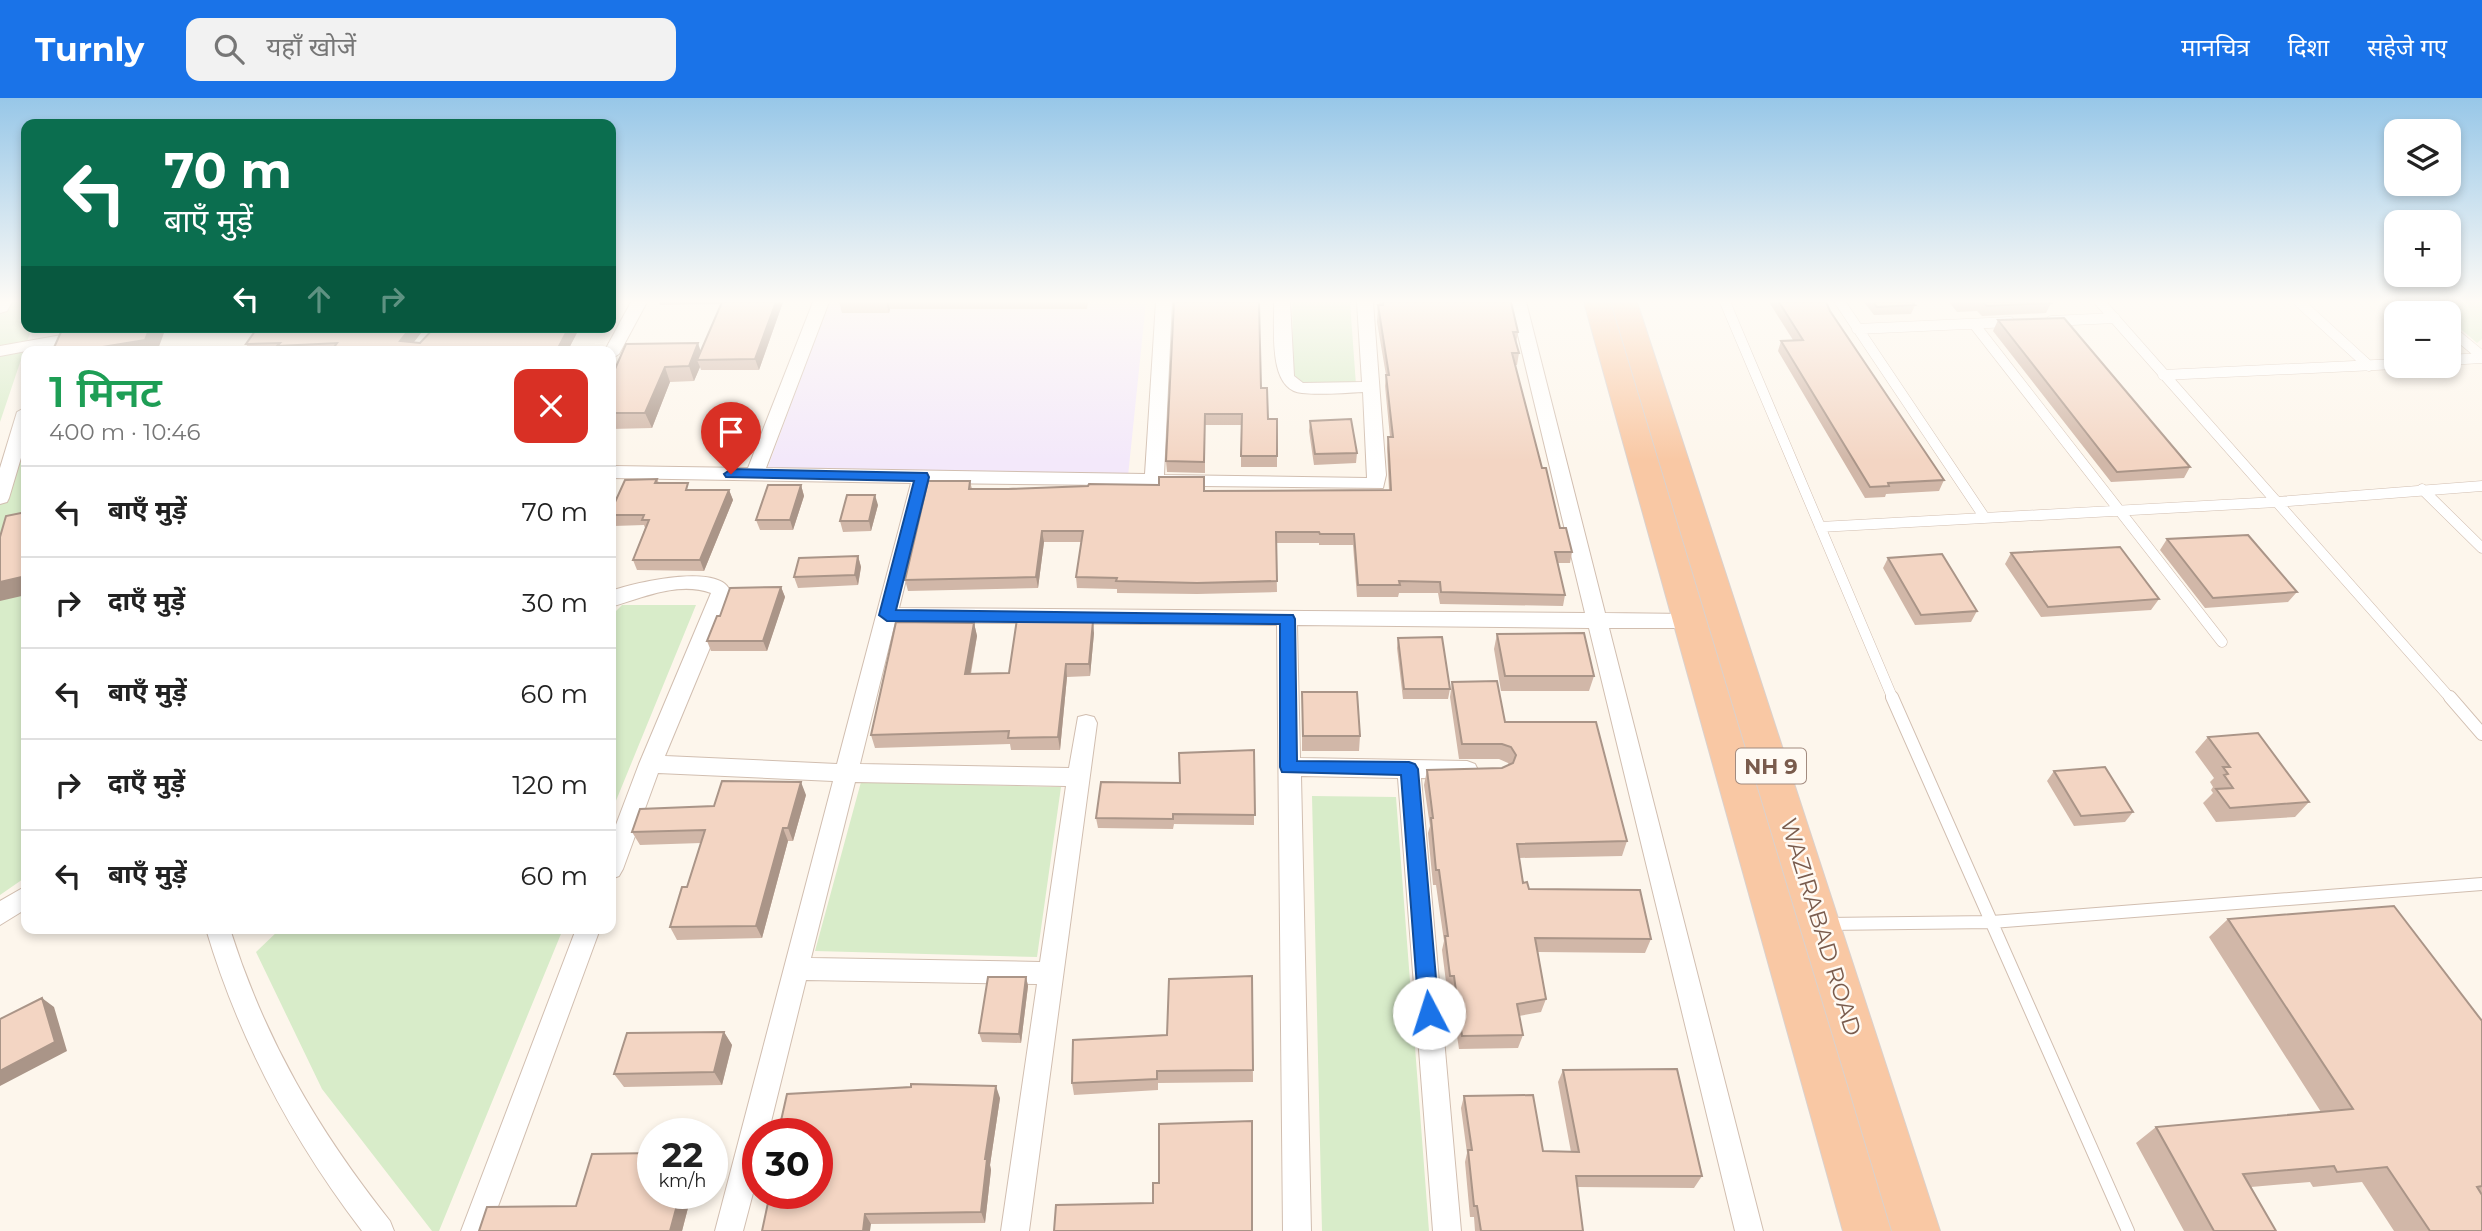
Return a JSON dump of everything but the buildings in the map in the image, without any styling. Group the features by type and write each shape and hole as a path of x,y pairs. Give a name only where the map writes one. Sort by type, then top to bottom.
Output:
{"highway":[{"name":"WAZIRABAD ROAD","path":"1612,355 1867,1231"},
{"name":"WAZIRABAD ROAD","path":"1642,355 1916,1231"}],"street":[{"path":"755,474 801,355"},
{"path":"1154,481 1161,355"},
{"path":"1285,355 1286,376 1289,382 1301,388 1369,387"},
{"path":"616,472 1376,484 1367,355"},
{"path":"1531,355 1749,1231"},
{"path":"0,498 18,429"},
{"path":"729,1231 922,477"},
{"path":"616,597 642,589 684,583 716,585 721,590 721,597 650,764 616,856"},
{"path":"887,615 1688,621"},
{"path":"1287,619 1297,1231"},
{"path":"1015,1231 1086,723"},
{"path":"650,764 847,773 1078,777"},
{"path":"1288,767 1486,770"},
{"path":"1409,769 1447,1231"},
{"path":"0,914 21,899"},
{"path":"225,934 244,1006 266,1058 353,1197 380,1231"},
{"path":"475,1231 586,934"},
{"path":"796,969 1052,973"}],"lane":[{"path":"1747,355 2128,1231"},
{"path":"1875,355 1985,517"},
{"path":"1998,355 2222,642"},
{"path":"2146,355 2482,734"},
{"path":"2357,355 2369,366"},
{"path":"2461,359 2482,357"},
{"path":"2163,375 2384,365"},
{"path":"1820,527 2277,502 2482,486"},
{"path":"2422,489 2482,548"},
{"path":"1819,924 1992,922 2482,884"}],"shaded area":[{"path":"809,355 1141,355 1128,476 766,472"}],"green space":[{"path":"0,355 21,355 21,360 0,422"},
{"path":"1293,355 1354,355 1356,385 1294,385"},
{"path":"21,430 21,880 0,895 0,497"},
{"path":"622,605 696,605 616,801 616,611"},
{"path":"861,782 1061,787 1037,957 815,951"},
{"path":"1312,796 1396,797 1429,1231 1322,1231"},
{"path":"275,934 561,934 439,1231 432,1231 322,1089 256,952"}],"route":[{"path":"731,474 922,477 887,615 1287,619 1288,767 1409,769 1429,1013"}]}
